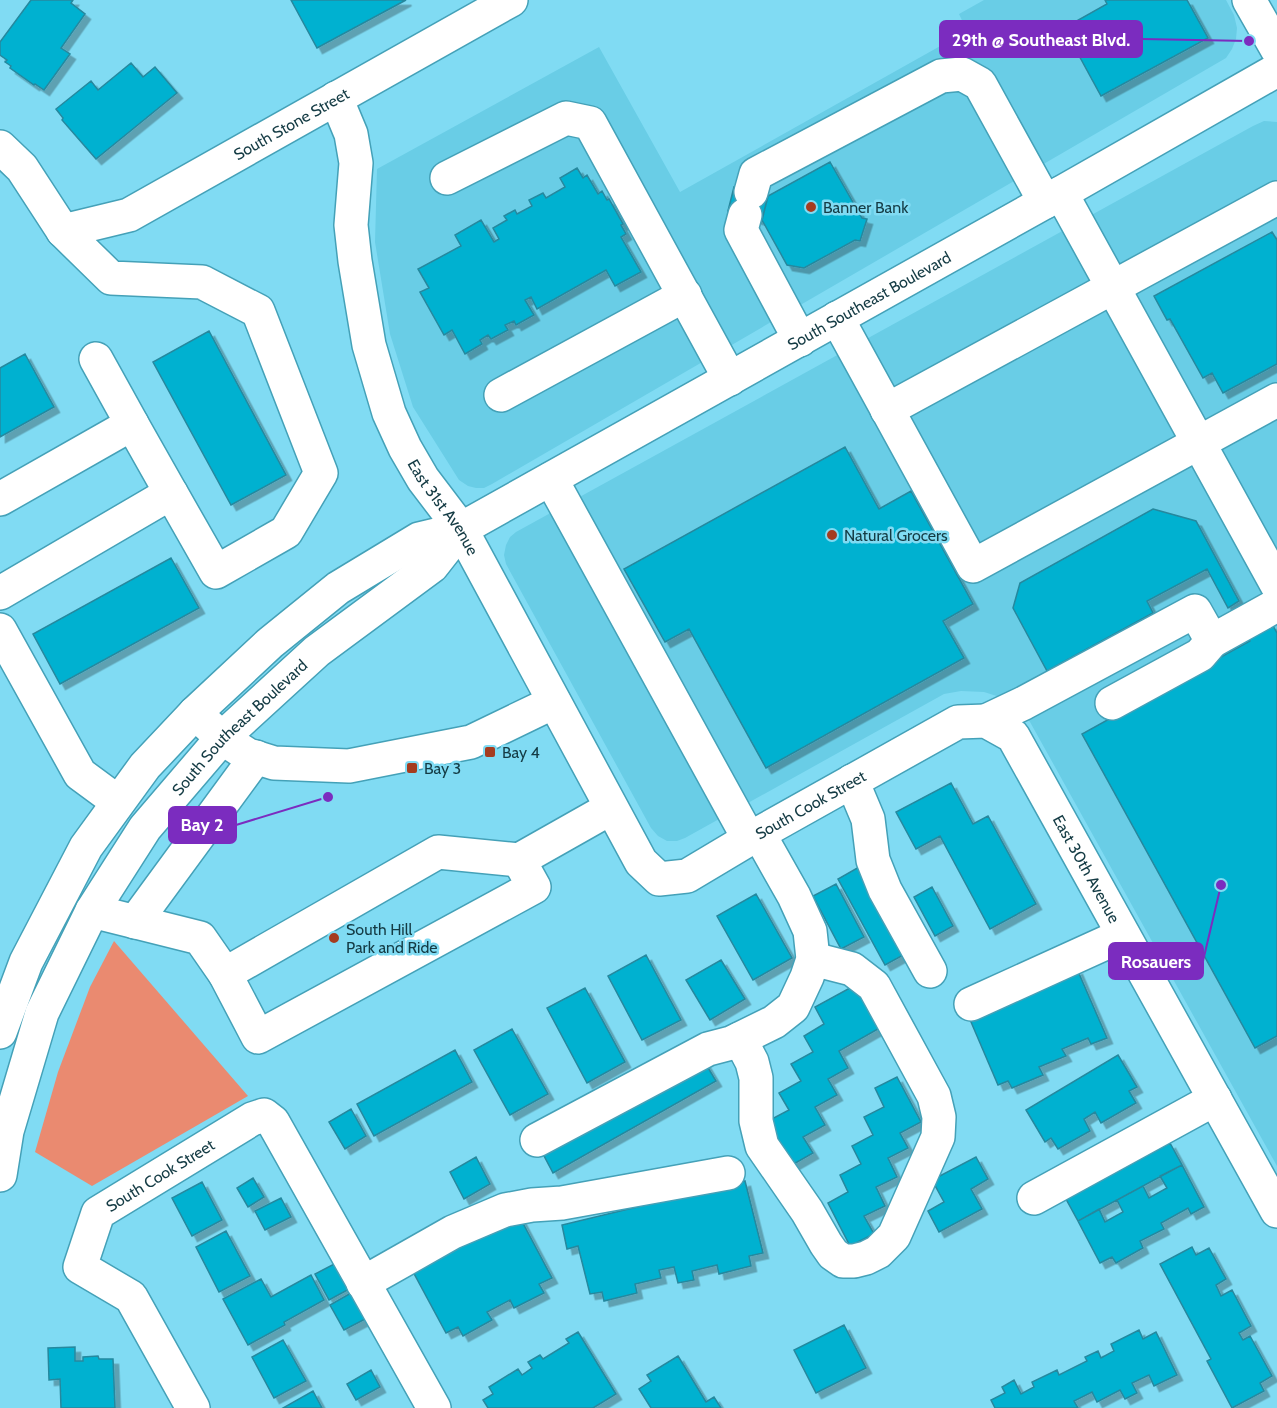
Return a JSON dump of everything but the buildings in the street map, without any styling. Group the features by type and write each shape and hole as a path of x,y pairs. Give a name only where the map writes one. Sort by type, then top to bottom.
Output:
{"street":[{"name":"South Stone Street","path":"63,231 129,214 511,0"},
{"path":"1249,0 1277,49"},
{"name":"South Southeast Boulevard","path":"0,1032 26,962 86,847 145,766 195,713 270,643 338,588 419,539 461,529 1277,70"},
{"path":"800,340 741,230 756,174 941,76 962,74 980,84 1113,287 1199,443 1273,569"},
{"name":"East 31st Avenue","path":"336,98 351,134 356,163 351,225 355,261 369,345 389,413 405,448 423,479 461,529 641,862 659,879"},
{"path":"447,178 566,118 590,123 730,378"},
{"path":"0,147 22,168 63,231 111,278 202,282 258,311 321,473 286,532 216,572 96,359"},
{"path":"887,410 1113,287 1275,204"},
{"path":"501,395 685,296"},
{"path":"837,318 973,566 1277,400"},
{"path":"1199,443 1210,418 1277,382"},
{"path":"1199,443 1226,446 1277,418"},
{"path":"0,499 132,424"},
{"path":"537,1140 708,1049 731,1043 774,1022 793,1007 813,959 810,931 794,896 754,836 551,479"},
{"path":"0,593 171,493"},
{"name":"South Southeast Boulevard","path":"0,1174 7,1131 42,1013 92,911 146,828 222,738 317,651 432,566 461,529"},
{"path":"1112,703 1200,655 1212,641 1277,605"},
{"name":"South Cook Street","path":"659,879 687,876 852,781 972,722 1024,703 1195,611 1212,641"},
{"path":"4,649 80,774 118,802"},
{"path":"195,713 222,738 256,758 274,763 349,766 471,742 554,702"},
{"name":"East 30th Avenue","path":"972,722 1012,736 1277,1210"},
{"path":"135,922 256,758"},
{"path":"852,781 868,819 873,860 885,890 930,971"},
{"path":"225,974 438,852 519,860 612,808"},
{"path":"92,911 200,938 225,974 258,1036 534,887 519,860"},
{"path":"971,1004 1124,935"},
{"path":"740,1039 752,1062 756,1078 756,1121 762,1146 807,1211 833,1254 843,1261 854,1262 878,1252 894,1236 899,1226 938,1137 939,1117 934,1096 874,986 852,969 813,959"},
{"path":"1034,1198 1215,1099"},
{"name":"South Cook Street","path":"193,1408 131,1297 80,1268 98,1213 252,1119 264,1115 273,1122 363,1283"},
{"path":"434,1408 363,1283 453,1232 505,1210 562,1203 728,1173"}],"shaded area":[{"path":"984,0 1226,0 1234,15 1237,28 1236,39 1226,58 492,484 484,488 476,488 459,480 413,407 390,334 375,242 377,169 599,47 680,192 967,31 959,14"},
{"path":"1264,121 1277,122 1277,1166 1030,722 1019,709 1003,698 984,692 961,691 944,694 685,838 667,841 651,828 506,564 504,555 510,537 516,532"},
{"path":"114,941 248,1096 92,1186 35,1152 58,1072 90,987"}],"place":[{"name":"29th @ Southeast Blvd.","path":"1249,41"},
{"name":"Banner Bank","path":"811,207"},
{"name":"Natural Grocers","path":"832,535"},
{"name":"Bay 4","path":"490,752"},
{"name":"Bay 3","path":"412,768"},
{"name":"Bay 2","path":"328,797"},
{"name":"Rosauers","path":"1221,885"},
{"name":"South Hill Park and Ride","path":"334,938"}]}
